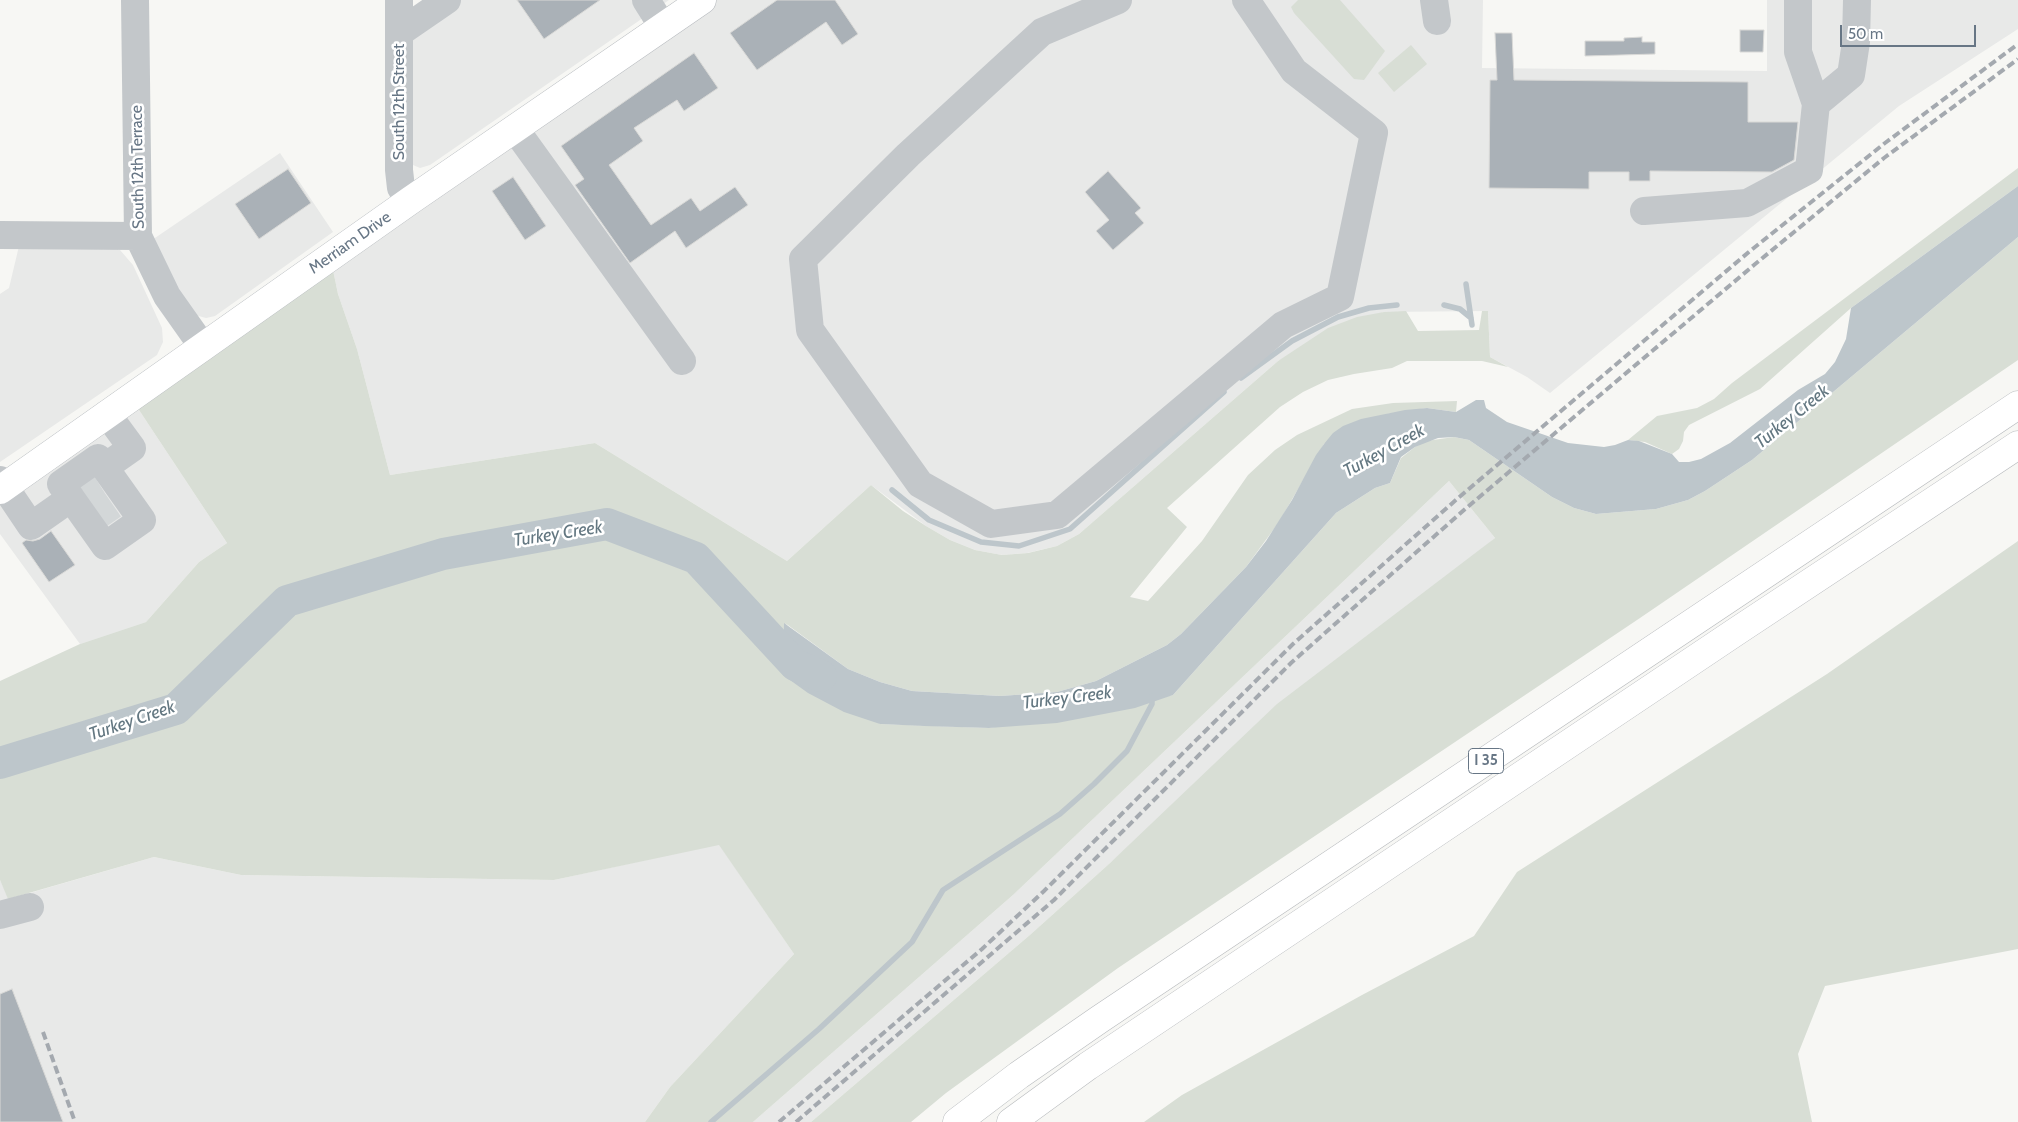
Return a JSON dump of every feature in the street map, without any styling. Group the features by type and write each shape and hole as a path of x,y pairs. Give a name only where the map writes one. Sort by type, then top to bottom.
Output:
{"main road":[{"name":"Merriam Drive","path":"1,486 702,0"},
{"name":"I 35","path":"957,1122 1019,1075 1100,1019 2018,405"},
{"name":"I 35","path":"1011,1122 1088,1066 1729,636 2018,446"}],"street":[{"name":"South 12th Terrace","path":"135,0 138,236 168,296 204,347"},
{"name":"South 12th Street","path":"398,0 399,170 401,188 411,200"},
{"path":"399,34 447,0"},
{"path":"646,0 663,26"},
{"path":"1118,0 1042,32 908,155 803,259 810,330 920,484 990,524 1057,516 1282,325 1340,297 1374,133 1294,71 1246,0"},
{"path":"1644,211 1747,203 1809,170 1816,104 1798,52 1798,0"},
{"path":"1816,104 1852,74 1856,42 1857,0"},
{"path":"515,129 682,361"},
{"path":"0,235 138,236"},
{"path":"1,486 31,526 97,497 132,448 107,414"},
{"path":"0,915 30,907"}],"shaded area":[{"path":"437,0 669,0 430,165 420,168 413,165 410,161 404,22"},
{"path":"716,0 1483,0 1482,68 1767,71 1767,0 2018,0 2018,29 1899,106 1550,393 1527,377 1490,357 1488,311 1384,312 1278,361 1079,534 1057,546 1027,553 1002,555 975,550 950,540 926,526 871,485 787,561 595,443 390,475 357,349 338,294 333,270"},
{"path":"1298,0 1340,0 1385,51 1364,80 1354,79 1294,13 1291,7"},
{"path":"1411,45 1427,64 1394,92 1378,73"},
{"path":"280,153 333,232 215,316 206,318 195,315 149,242"},
{"path":"2018,168 2018,186 1851,308 1760,389 1689,425 1684,432 1683,441 1679,449 1672,454 1645,442 1628,440 1657,416 1697,408 1714,399 1732,383"},
{"path":"2018,237 2018,360 1640,618 1118,968 946,1093 911,1122 811,1122 1031,934 1110,863 1277,704 1495,538 1449,481 1013,895 753,1122 645,1122 670,1087 794,954 719,845 554,880 241,875 154,857 8,899 0,880 0,681 80,644 146,622 199,562 227,543 137,407 333,270 338,294 357,349 390,475 595,443 787,561 871,485 903,511 926,526 950,540 975,550 1002,555 1028,553 1057,546 1079,534 1278,361 1328,328 1357,317 1384,312 1406,311 1418,331 1479,330 1482,311 1488,311 1490,357 1508,367 1482,361 1407,361 1392,368 1328,380 1303,392 1280,407 1167,508 1187,527 1130,597 1148,601 1202,541 1248,475 1275,450 1297,435 1352,409 1393,403 1457,401 1456,412 1427,408 1387,414 1324,444 1279,522 1246,567 1181,634 1167,645 1096,681 1057,692 1000,696 912,691 880,682 848,669 785,623 880,724 989,728 1173,695 1336,513 1375,488 1390,483 1401,458 1426,441 1454,437 1469,440 1552,497 1574,508 1596,514 1656,509 1688,500 1752,460"},
{"path":"19,246 110,246 120,250 133,265 162,328 163,342 157,355 0,462 0,294 9,288"},
{"path":"137,407 227,543 199,562 146,622 80,644 0,534 0,504"},
{"path":"1449,481 1495,538 1110,863 1031,934 811,1122 753,1122 1013,895"},
{"path":"2018,541 2018,949 1825,986 1798,1054 1812,1122 1144,1122 1182,1095 1362,995 1474,936 1517,872 1827,674"},
{"path":"719,844 794,954 670,1087 645,1122 0,1122 0,880 9,899 154,857 241,875 554,880"}],"water":[{"path":"2018,186 2018,237 1752,460 1688,500 1656,509 1596,514 1574,508 1552,497 1469,440 1454,437 1438,438 1415,447 1401,457 1390,483 1375,488 1336,513 1173,695 1135,708 1057,723 989,728 880,724 844,712 808,693 783,675 784,623 848,669 880,682 912,691 1000,696 1057,692 1096,681 1167,645 1181,634 1246,567 1266,541 1292,500 1316,455 1333,433 1343,426 1361,419 1405,410 1427,408 1456,412 1476,400 1484,400 1486,408 1507,422 1568,443 1604,447 1628,440 1639,441 1672,454 1679,462 1701,459 1730,443 1798,390 1825,374 1835,362 1846,339 1851,308"}],"building":[{"path":"517,0 600,0 544,39"},
{"path":"777,0 835,0 858,34 842,45 826,22 757,70 730,33"},
{"path":"1740,30 1764,30 1763,52 1740,52"},
{"path":"1495,33 1512,33 1514,80 1748,82 1748,122 1798,122 1794,160 1772,172 1650,171 1650,181 1629,181 1629,172 1589,172 1589,189 1489,188 1490,80 1497,80"},
{"path":"1642,37 1642,42 1655,42 1655,54 1585,56 1585,41 1624,41 1624,38"},
{"path":"694,53 718,88 684,111 677,100 634,128 643,141 609,165 651,225 691,198 700,211 735,187 748,205 686,248 675,231 630,263 575,185 584,179 561,146"},
{"path":"288,169 311,203 259,239 235,204"},
{"path":"1108,171 1141,208 1135,213 1144,223 1113,250 1096,231 1109,220 1085,192"},
{"path":"513,177 546,226 525,240 492,191"},
{"path":"51,531 75,565 49,582 22,543 26,540 40,539"},
{"path":"12,989 63,1122 0,1122 0,994"}],"waterway":[{"path":"1466,284 1472,325"},
{"path":"1241,378 1292,341 1338,317 1369,308 1397,305"},
{"path":"1444,305 1460,309 1471,318"},
{"path":"892,490 929,520 981,542 1019,546 1070,529 1224,392"},
{"name":"Turkey Creek","path":"0,763 176,709 287,601 443,554 607,524 696,558 795,665 821,676"},
{"path":"711,1122 819,1029 912,942 943,890 1060,814 1094,784 1127,751 1152,704 1152,696"}],"tunnel":[{"path":"85,497 101,487"},
{"path":"97,516 113,505"}],"railway":[{"path":"779,1122 982,949 1044,891 1293,644 1457,499 1750,251 1885,143 2018,44"},
{"path":"796,1122 1054,900 1291,663 1464,510 1884,158 2018,59"},
{"path":"43,1032 75,1122"}]}
